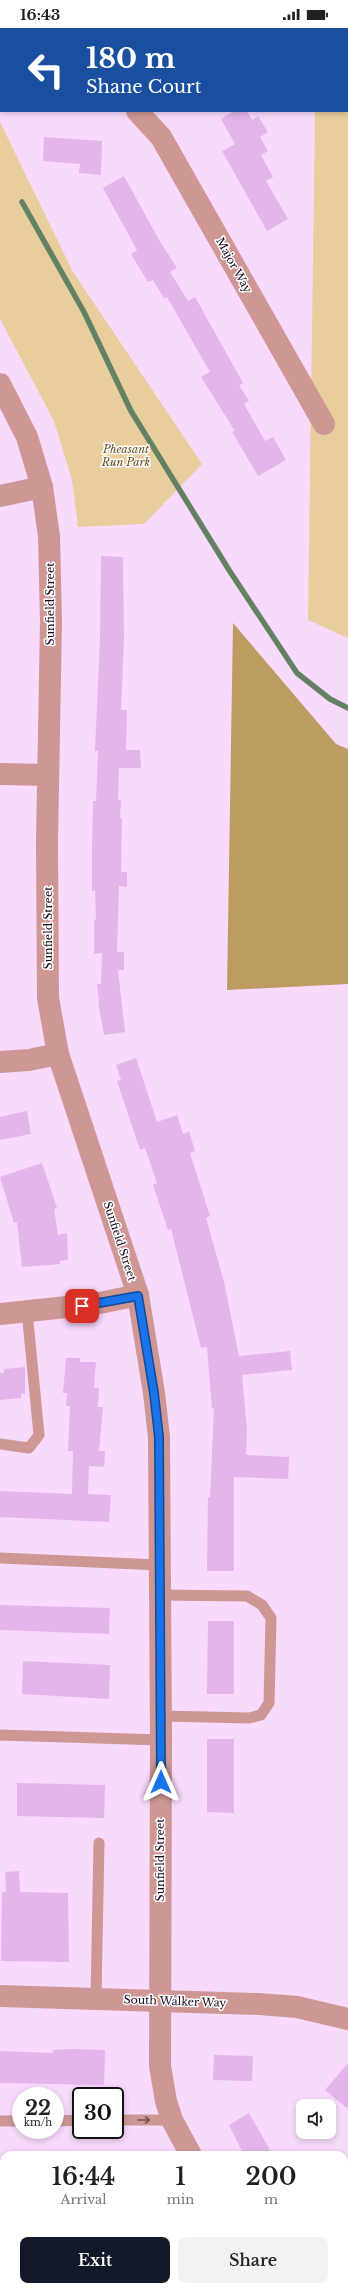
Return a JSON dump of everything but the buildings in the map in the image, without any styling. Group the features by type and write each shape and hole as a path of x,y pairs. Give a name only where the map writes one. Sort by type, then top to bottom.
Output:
{"street":[{"name":"Major Way","path":"139,112 161,137 324,424"},
{"name":"Sunfield Street","path":"0,384 27,437 42,487 50,544 51,621 48,775 48,998 58,1054 138,1296 154,1393 159,1437 161,1716 160,2066 166,2101 172,2120 190,2151"},
{"path":"0,496 42,487"},
{"path":"0,774 48,775"},
{"path":"0,1062 29,1060 58,1054"},
{"path":"0,1314 95,1304 138,1296"},
{"name":"South Walker Way","path":"0,1996 159,2000 297,2007 348,2019"}],"lane":[{"path":"0,1444 29,1448 39,1435 27,1312"},
{"path":"0,1558 160,1565"},
{"path":"160,1595 247,1596 262,1605 271,1618 269,1703 261,1715 249,1718 161,1716"},
{"path":"0,1735 161,1740"},
{"path":"96,1998 99,1843"},
{"path":"124,2120 172,2120"},
{"path":"0,2121 12,2121"}],"green space":[{"path":"315,112 348,112 348,638 308,620"},
{"name":"Pheasant Run Park","path":"0,122 73,272 202,464 144,524 78,527 72,480 54,421 0,319"}],"shaded area":[{"path":"233,623 336,744 348,749 348,984 227,990"}],"waterway":[{"path":"22,202 84,312 131,411 229,570 297,673 330,699 348,708"}],"route":[{"path":"82,1306 138,1296 145,1330 159,1437 161,1782"}]}
